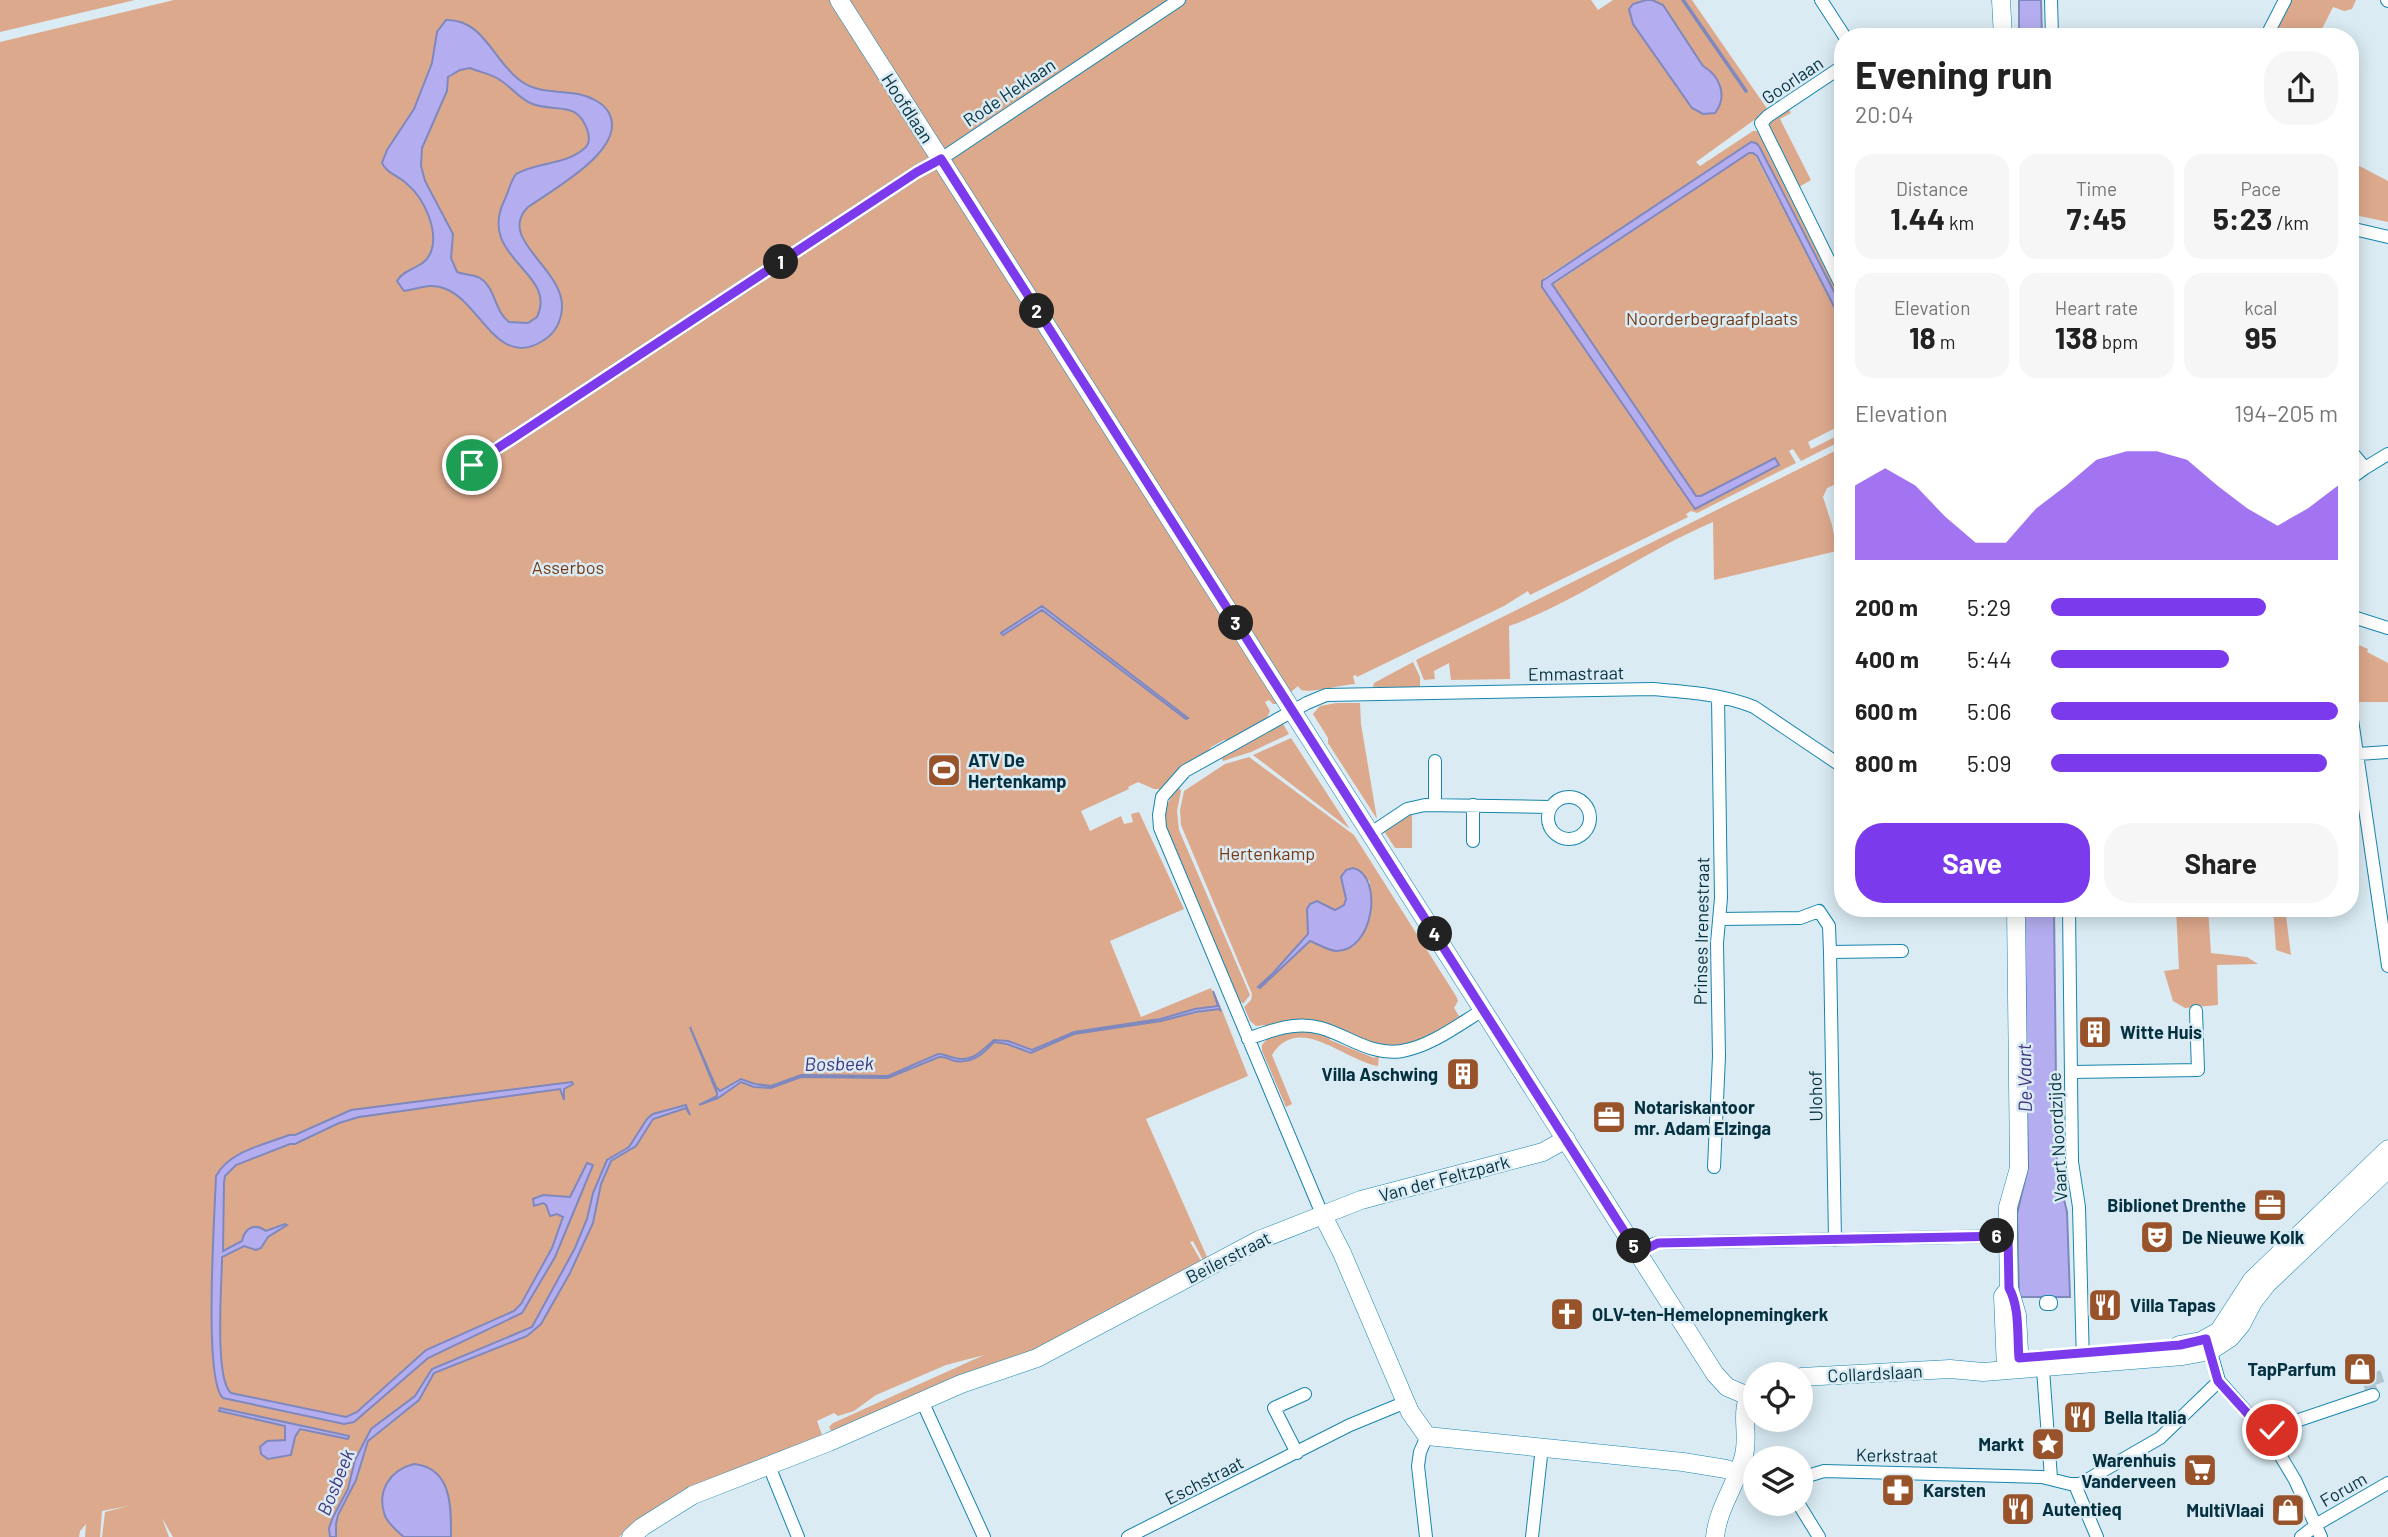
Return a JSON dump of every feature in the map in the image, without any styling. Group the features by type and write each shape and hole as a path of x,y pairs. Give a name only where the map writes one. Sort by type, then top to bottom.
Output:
{"street":[{"name":"Hoofdlaan","path":"839,0 1718,1378 1727,1387 1743,1390"},
{"name":"Rode Heklaan","path":"472,465 1180,0"},
{"path":"1821,0 1839,28"},
{"path":"2001,0 2003,28"},
{"path":"2051,0 2052,28"},
{"path":"2271,28 2285,0"},
{"name":"Goorlaan","path":"1834,72 1761,123 1834,271"},
{"path":"2359,230 2388,237"},
{"path":"2359,472 2388,454"},
{"path":"2359,461 2365,468"},
{"path":"2359,619 2388,628"},
{"name":"Emmastraat","path":"1294,711 1326,695 1653,689 1718,696 1754,707 1834,761"},
{"name":"Prinses Irenestraat","path":"1714,1167 1719,1056 1717,943 1721,898 1718,696"},
{"path":"1294,711 1185,771 1162,797 1159,815 1164,839 1322,1214 1342,1252 1415,1420 1427,1436 1743,1468"},
{"path":"2359,754 2388,752"},
{"path":"1435,761 1435,805"},
{"path":"2359,761 2388,966"},
{"path":"1371,834 1408,809 1435,805 1550,807"},
{"path":"1473,805 1473,841"},
{"name":"Ulohof","path":"1719,919 1800,918 1819,911 1829,926 1835,1240"},
{"path":"2012,1364 2004,1296 2009,1288 2008,1207 2020,1168 2017,917"},
{"name":"Vaart Noordzijde","path":"2069,917 2072,1162 2078,1207 2082,1358"},
{"path":"1830,952 1902,951"},
{"path":"1248,1039 1282,1027 1307,1026 1326,1030 1372,1049 1403,1051 1425,1044 1483,1010"},
{"path":"2071,1072 2199,1070 2196,1012"},
{"name":"Van der Feltzpark","path":"1322,1214 1361,1200 1543,1152 1566,1139"},
{"path":"2208,1345 2252,1280 2388,1149"},
{"path":"2208,1345 2234,1334 2253,1301 2267,1284 2388,1169"},
{"name":"Beilerstraat","path":"631,1537 642,1527 693,1495 769,1466 961,1384 1037,1357 1235,1252 1322,1214"},
{"path":"1638,1253 1658,1243 2008,1236"},
{"path":"2208,1345 2218,1381 2266,1434 2295,1480 2318,1531"},
{"name":"Collardslaan","path":"1813,1376 1950,1369 1974,1373 2012,1364 2043,1367 2082,1358 2191,1356 2208,1345"},
{"path":"2043,1367 2051,1478 2076,1485 2161,1438 2218,1381"},
{"path":"1297,1453 1274,1408 1305,1394"},
{"path":"2266,1434 2284,1425 2373,1395"},
{"path":"922,1401 984,1537"},
{"name":"Eschstraat","path":"1128,1537 1350,1424 1406,1402"},
{"path":"1426,1537 1418,1466 1420,1452 1427,1436"},
{"path":"1531,1537 1542,1447"},
{"path":"769,1466 798,1537"},
{"name":"Kerkstraat","path":"1813,1474 1824,1471 2051,1478"},
{"path":"1715,1537 1721,1510 1743,1472"},
{"name":"Forum","path":"2301,1537 2318,1531 2388,1483"},
{"path":"2076,1485 2096,1537"},
{"path":"1806,1516 1819,1537"}],"green space":[{"path":"0,0 135,0 0,32"},
{"name":"Asserbos","path":"174,0 1591,0 1598,10 1613,0 1646,0 1633,4 1692,108 1707,68 1703,67 1663,5 1652,0 1692,0 1768,110 1696,162 1700,166 1753,131 1759,131 1834,279 1834,292 1754,142 1544,278 1542,287 1695,509 1779,465 1775,458 1700,496 1695,496 1551,286 1749,153 1754,153 1834,307 1834,429 1808,442 1811,449 1834,438 1834,444 1801,461 1793,449 1789,451 1796,463 1697,513 1691,511 1686,514 1688,517 1530,595 1528,591 1504,606 1357,677 1353,676 1355,684 1312,690 1301,690 1298,686 1277,704 1269,700 1265,702 1270,711 1266,720 1211,747 1208,752 1181,768 1160,789 1138,782 1128,787 1129,789 1081,811 1090,831 1121,816 1124,824 1133,822 1131,814 1139,812 1184,909 1110,941 1141,1017 1211,988 1218,1006 1136,1024 1222,1010 1248,1076 1146,1119 1207,1257 1203,1260 1193,1241 1190,1242 1201,1261 1033,1351 832,1432 829,1427 833,1423 984,1355 946,1365 876,1395 854,1411 838,1416 834,1413 817,1421 822,1435 678,1494 640,1519 619,1537 336,1537 335,1534 330,1537 173,1537 162,1518 169,1537 102,1537 105,1512 128,1506 102,1511 100,1537 85,1537 86,1524 79,1537 0,1537 0,42"},
{"path":"2290,0 2356,0 2352,9 2344,11 2333,7 2322,28 2276,28"},
{"path":"1788,107 1791,113 1780,119 1811,180 1799,187 1767,123"},
{"path":"2359,166 2388,181 2388,222 2359,216"},
{"path":"1834,451 1834,485 1827,488 1823,497 1832,525 1834,552 1714,580 1713,522 1661,547 1561,603 1509,626 1510,679 1451,680 1449,663 1434,671 1435,679 1424,680 1416,660"},
{"path":"2359,645 2388,663 2388,702 2359,702"},
{"path":"1413,662 1420,677 1420,688 1373,687 1374,683"},
{"path":"1360,703 1377,819 1328,743 1328,738 1313,714 1320,706"},
{"path":"1283,724 1289,734 1251,752 1223,761 1221,757"},
{"path":"1291,738 1350,829 1253,755"},
{"name":"Hertenkamp","path":"1249,757 1354,835 1456,996 1458,1001 1454,1008 1461,1019 1413,1045 1385,1048 1334,1029 1265,1028 1265,1025 1256,1026 1250,1021 1244,1007 1251,1000 1252,994 1181,825 1180,810 1184,791 1225,764","holes":["1349,868 1358,869 1370,882 1370,900 1354,946 1336,951 1311,941 1260,988 1308,934 1307,909 1335,910 1344,905 1346,899 1342,884"]},
{"path":"1177,785 1181,791 1177,811 1179,830 1250,995 1243,1004 1238,1003 1165,824 1165,810"},
{"path":"1412,813 1412,848 1395,848 1384,831"},
{"path":"2176,917 2209,917 2211,953 2247,957 2258,964 2217,965 2218,1005 2185,1008 2173,1001 2164,971 2179,969"},
{"path":"2274,917 2286,917 2291,955 2276,950"},
{"path":"1300,1030 1329,1035 1330,1040 1374,1058 1379,1055 1378,1066 1308,1038 1295,1038 1283,1043 1272,1055 1292,1104 1286,1107 1262,1051 1262,1045 1268,1035"}],"shaded area":[{"path":"1646,0 1663,5 1703,66 1718,81 1721,100 1715,113 1703,114 1692,108 1633,24 1629,9 1633,4"},
{"path":"2019,0 2041,0 2042,28 2019,28"},
{"path":"446,20 469,26 478,32 508,69 524,83 538,89 587,96 600,103 609,113 612,127 608,140 598,154 585,167 528,207 520,219 520,231 525,242 553,280 560,293 562,308 559,322 551,334 528,347 514,347 502,341 470,307 446,289 430,286 404,291 397,281 404,273 427,259 433,245 432,226 424,206 413,190 382,163 387,150 414,109 432,63 437,32","holes":["470,68 497,78 530,103 571,111 583,121 588,132 587,145 578,153 516,174 505,199 499,219 500,236 529,275 541,301 537,317 528,323 509,322 500,312 485,282 457,272 451,258 453,234 425,181 421,166 422,148 447,91 448,77"]},
{"path":"1751,142 1756,143 1834,292 1834,306 1757,156 1753,153 1749,153 1552,284 1696,496 1701,496 1775,458 1779,465 1695,509 1542,287 1542,281"},
{"path":"1042,606 1188,718 1042,610 1003,635 1001,633"},
{"path":"1353,868 1363,874 1369,884 1371,898 1366,927 1359,939 1349,948 1336,951 1310,941 1258,987 1308,934 1307,909 1310,904 1317,901 1335,910 1344,905 1346,899 1341,877 1346,870"},
{"path":"2024,917 2054,917 2057,1170 2067,1212 2070,1297 2019,1297 2017,1214 2028,1168"},
{"path":"1213,991 1221,1011 1196,1012 1161,1021 1074,1034 1031,1053 994,1042 973,1059 961,1061 939,1057 888,1078 801,1077 771,1088 754,1087 741,1082 718,1098 699,1105 717,1096 717,1093 690,1027 720,1091 741,1079 771,1086 801,1075 888,1076 938,1054 967,1059 994,1040 1008,1041 1032,1050 1074,1032 1160,1019 1195,1009 1218,1006"},
{"path":"572,1082 573,1084 564,1089 564,1100 560,1089 359,1117 236,1165 225,1176 224,1182 223,1251 242,1241 245,1232 251,1228 258,1227 266,1231 287,1225 268,1237 261,1248 256,1250 244,1246 222,1257 221,1350 226,1384 231,1393 346,1417 357,1412 426,1350 514,1311 521,1304 552,1248 563,1217 557,1214 550,1216 546,1205 543,1203 534,1206 533,1199 543,1195 570,1197 587,1163 593,1165 555,1257 522,1313 428,1358 354,1422 344,1424 223,1398 217,1385 213,1361 213,1257 216,1176 229,1160 351,1110"},
{"path":"686,1105 690,1115 686,1108 653,1119 636,1146 611,1161 601,1184 593,1223 570,1273 541,1324 527,1336 434,1373 419,1400 368,1441 356,1480 338,1515 336,1537 330,1537 329,1528 333,1517 348,1489 355,1460 371,1429 415,1396 432,1369 532,1327 575,1248 607,1160 629,1147 653,1114"},
{"path":"220,1408 349,1436 348,1439 300,1429 295,1437 291,1455 268,1459 261,1454 260,1447 267,1441 285,1440 285,1426 219,1411"},
{"path":"414,1464 427,1467 443,1481 450,1503 451,1537 404,1537 385,1516 382,1498 387,1483 398,1471"}],"waterway":[{"path":"1683,0 1746,91"}],"tunnel":[{"path":"2373,1395 2368,1381 2388,1374"}],"place":[{"name":"ATV De Hertenkamp","path":"944,770"},
{"name":"Witte Huis","path":"2095,1032"},
{"name":"Villa Aschwing","path":"1463,1074"},
{"name":"Notariskantoor mr. Adam Elzinga","path":"1609,1117"},
{"name":"Biblionet Drenthe","path":"2270,1205"},
{"name":"De Nieuwe Kolk","path":"2157,1237"},
{"name":"Villa Tapas","path":"2105,1305"},
{"name":"OLV-ten-Hemelopnemingkerk","path":"1567,1314"},
{"name":"TapParfum","path":"2360,1369"},
{"name":"Bella Italia","path":"2080,1417"},
{"name":"Markt","path":"2048,1444"},
{"name":"Warenhuis Vanderveen","path":"2200,1470"},
{"name":"Karsten","path":"1898,1490"},
{"name":"Autentieq","path":"2018,1509"},
{"name":"MultiVlaai","path":"2288,1510"}],"route":[{"path":"472,465 917,172 941,159 1638,1253 1658,1243 2008,1236 2009,1288 2017,1315 2019,1358 2180,1345 2206,1339 2218,1381 2266,1434 2272,1430"}],"park label":[{"name":"Noorderbegraafplaats","path":"1712,318"}],"water label":[{"name":"Bosbeek","path":"839,1063"},
{"name":"De Vaart","path":"2024,1078"},
{"name":"Bosbeek","path":"335,1482"}]}
